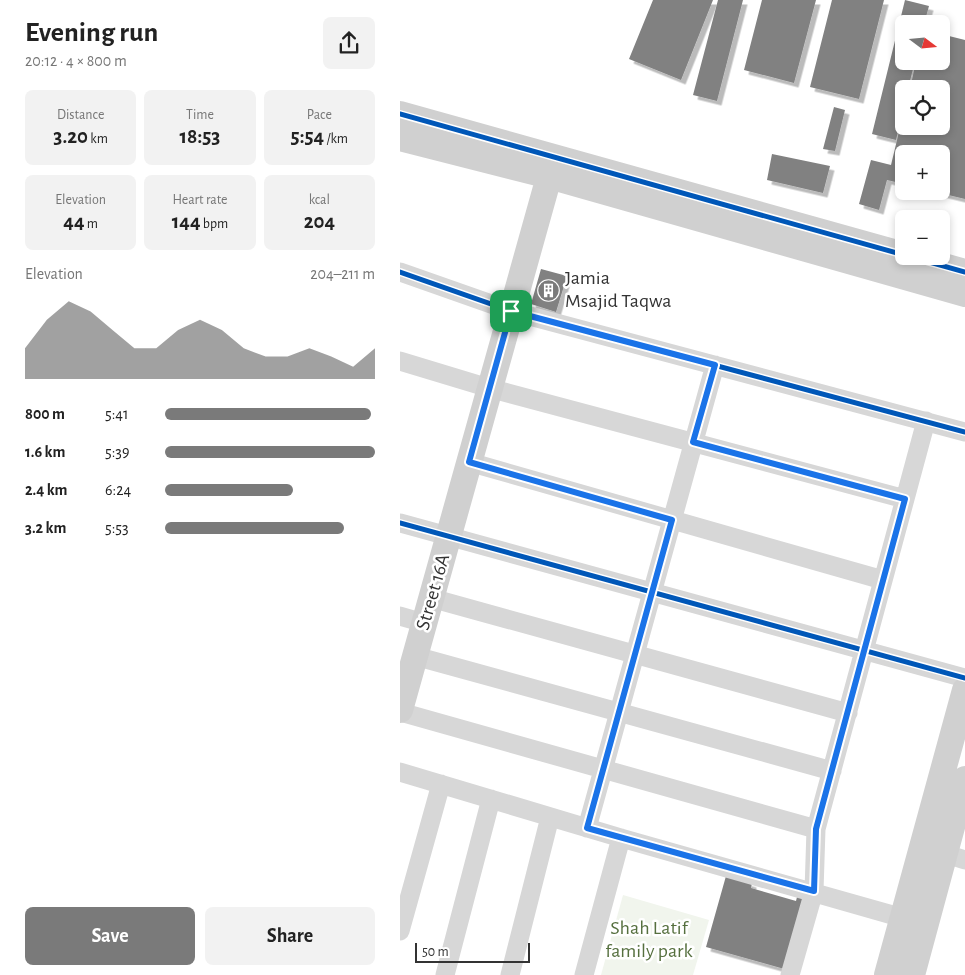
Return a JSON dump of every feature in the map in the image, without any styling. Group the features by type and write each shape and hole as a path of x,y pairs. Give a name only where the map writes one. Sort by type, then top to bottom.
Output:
{"street":[{"path":"400,114 552,166 906,267 965,294"},
{"path":"400,138 552,166"},
{"name":"Street 16A","path":"401,706 415,656 412,620 431,598 552,166"},
{"path":"906,267 965,272"},
{"path":"400,272 511,311 965,432"},
{"path":"400,361 489,388 905,499"},
{"path":"587,828 715,365"},
{"path":"790,975 814,891 816,829 926,421"},
{"path":"469,462 883,580"},
{"path":"400,523 965,678"},
{"path":"431,598 848,713"},
{"path":"415,656 832,771"},
{"path":"887,975 965,690"},
{"path":"401,706 603,769 816,829"},
{"path":"400,772 621,838 904,918"},
{"path":"912,975 955,857 965,779"},
{"path":"400,931 440,784"},
{"path":"444,975 491,799"},
{"path":"510,975 550,817"},
{"path":"584,975 621,838"}],"green space":[{"name":"Shah Latif family park","path":"623,895 709,920 693,975 601,975"}],"building":[{"path":"653,0 713,0 681,80 629,59"},
{"path":"718,0 743,0 717,101 693,95"},
{"path":"762,0 816,0 794,83 744,70"},
{"path":"832,0 884,0 859,99 810,87"},
{"path":"905,0 929,6 926,15 901,15"},
{"path":"950,36 965,40 965,199 950,195 950,145 896,145 898,135 950,135 950,80 912,80 914,70 950,70"},
{"path":"895,41 895,70 913,70 910,80 895,80 896,140 872,134"},
{"path":"834,107 845,110 835,151 823,149"},
{"path":"895,148 895,182 887,180 879,210 859,204 871,160 891,165"},
{"path":"772,154 830,166 823,193 767,180"},
{"name":"Jamia Msajid Taqwa","path":"541,269 567,276 556,312 531,304"},
{"path":"726,876 752,883 751,888 796,901 797,897 807,899 788,970 706,947"}],"cycle path":[{"path":"400,114 965,272"},
{"path":"400,272 511,311 965,432"},
{"path":"400,523 965,678"}],"place":[{"name":"Jamia Msajid Taqwa","path":"549,290"}],"route":[{"path":"511,311 715,365 693,442 905,499 816,829 814,891 587,828 672,520 469,462 511,311"}]}
